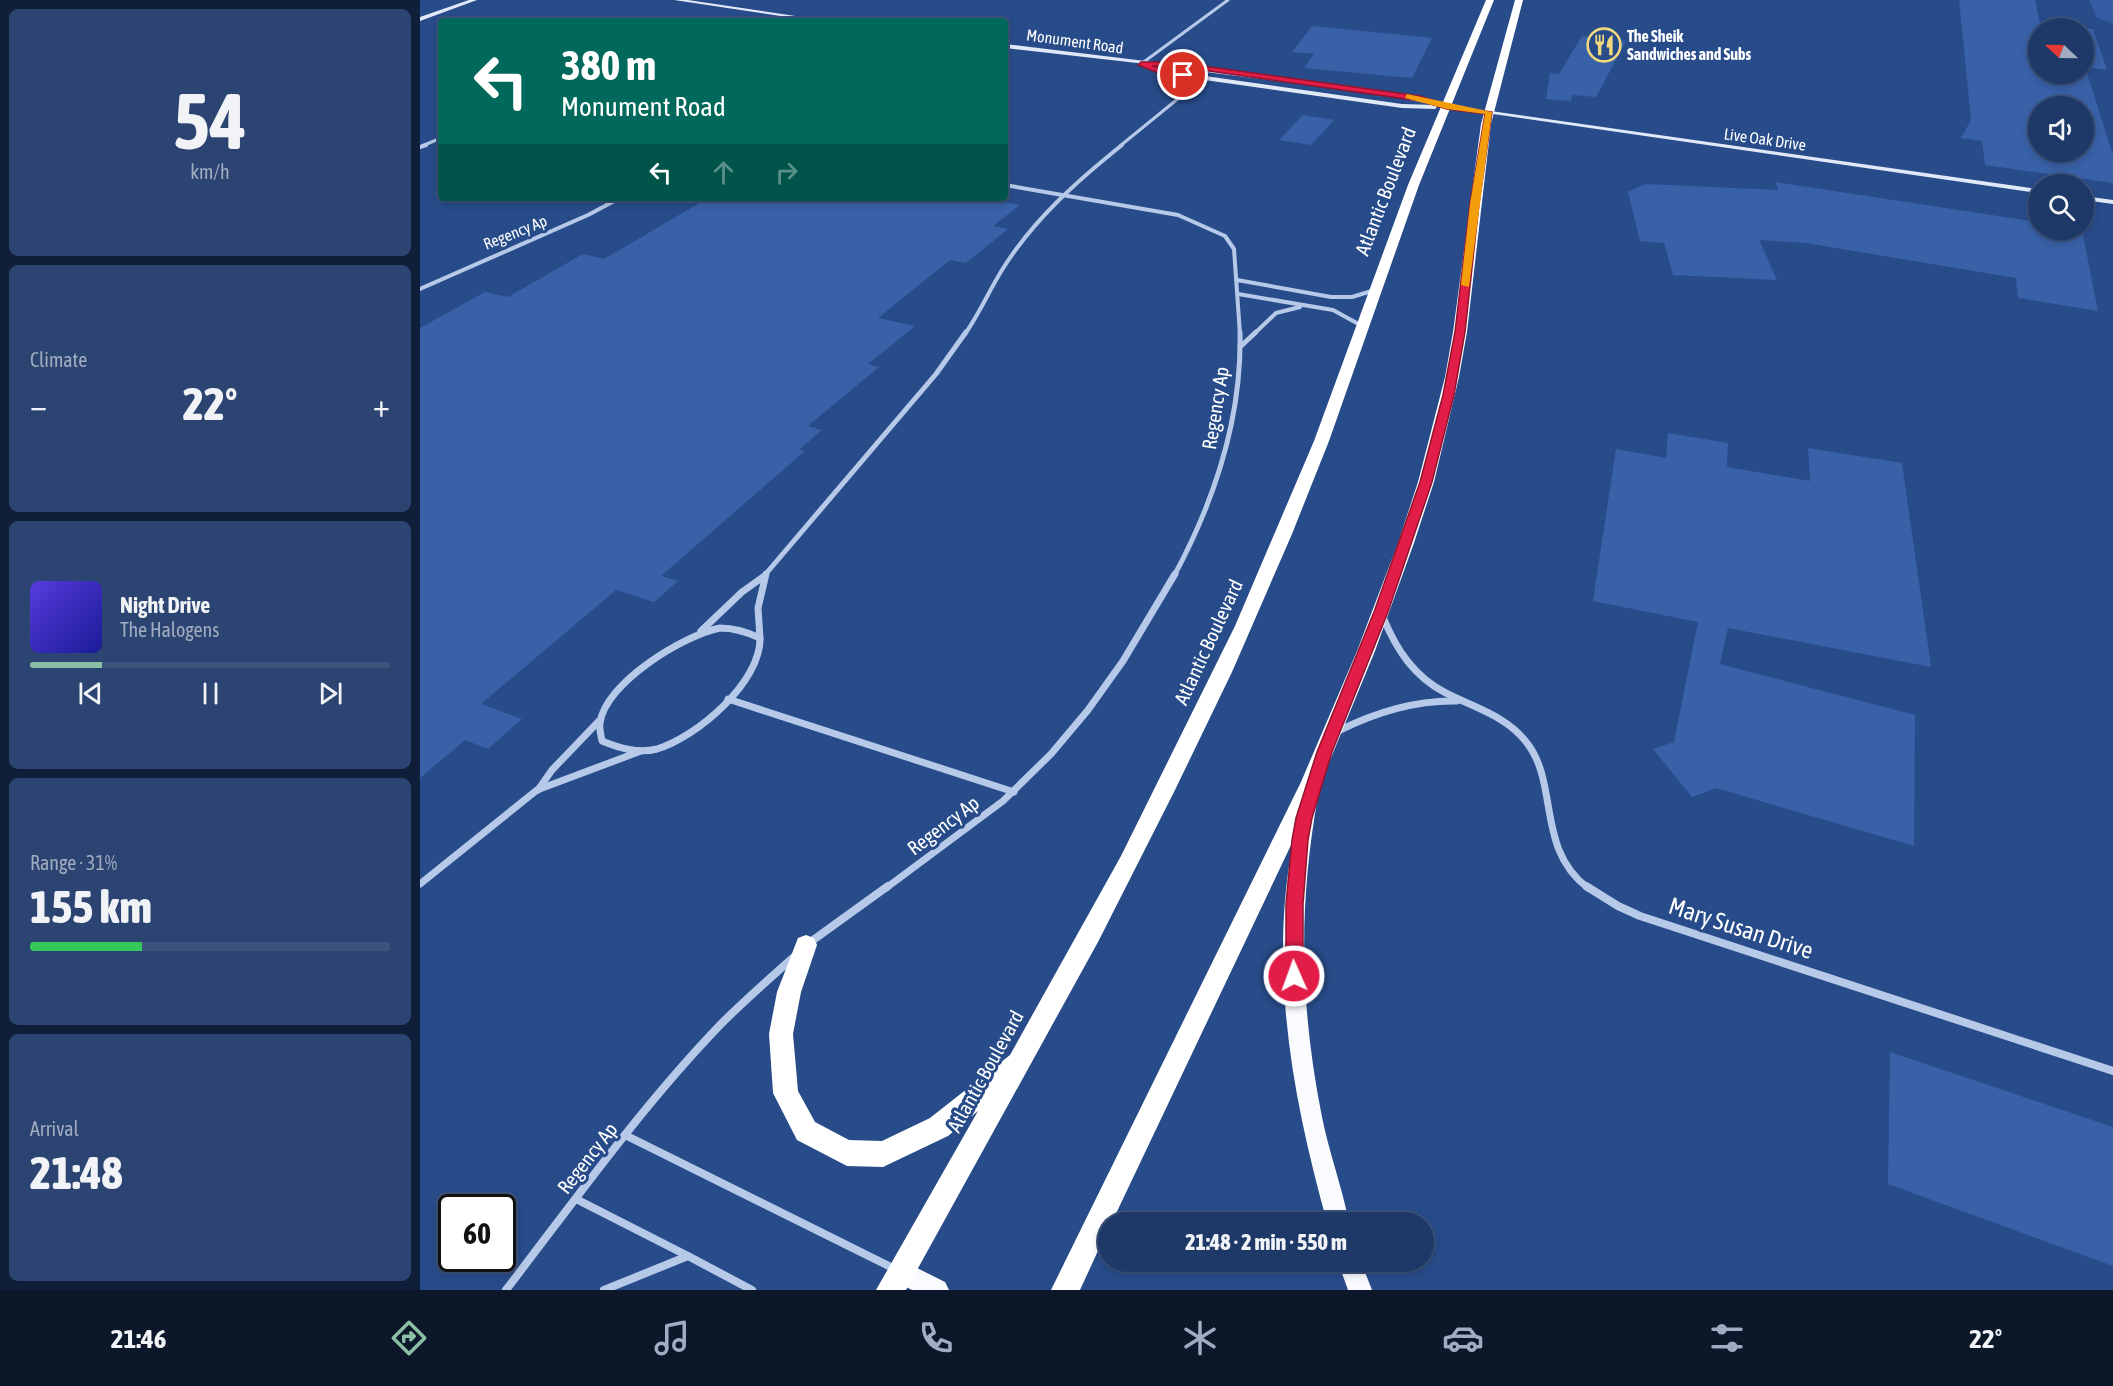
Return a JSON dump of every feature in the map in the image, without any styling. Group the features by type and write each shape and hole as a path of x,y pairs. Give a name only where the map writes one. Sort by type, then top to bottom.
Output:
{"highway":[{"name":"Atlantic Boulevard","path":"896,1281 1021,1059 1138,843 1215,688 1271,564 1364,327 1415,179 1490,0"},
{"path":"1065,1290 1288,831 1331,735 1381,612 1426,482 1448,395 1460,332 1488,112 1519,0"},
{"path":"806,945 789,992 781,1034 786,1093 806,1131 847,1153 884,1154 939,1127 1021,1059"}],"main road":[{"path":"420,19 474,0"},
{"path":"677,0 805,18"},
{"name":"Monument Road","path":"1008,46 1141,64 1162,72 1372,102 1488,112"},
{"name":"Live Oak Drive","path":"1488,112 2028,190"},
{"path":"2094,199 2113,202"},
{"path":"1331,735 1310,795 1300,840 1294,942 1301,1059 1317,1145 1335,1212"},
{"path":"1354,1272 1360,1290"},
{"path":"896,1281 937,1290"}],"street":[{"path":"1141,64 1228,0"},
{"path":"701,631 742,592 764,576 936,374 972,324 1009,260 1026,236 1076,182 1185,93"},
{"path":"420,147 438,139"},
{"name":"Regency Ap","path":"506,1290 625,1135 712,1033 806,945 944,846 1014,792 1070,732 1110,682 1176,573 1195,534 1229,442 1238,394 1240,347 1234,249 1225,236 1178,215 1008,186"},
{"name":"Regency Ap","path":"420,289 571,223 614,201"},
{"path":"1237,280 1331,297 1352,297 1376,290"},
{"path":"1238,294 1333,310 1364,327"},
{"path":"1240,347 1276,314 1308,306"},
{"path":"537,790 642,751 664,747 698,726 728,699 752,673 759,654 758,610 764,576"},
{"name":"Mary Susan Drive","path":"1381,612 1395,644 1415,672 1442,692 1500,717 1528,744 1540,768 1549,823 1557,851 1584,886 1609,903 1651,920 2113,1071"},
{"path":"420,884 537,790 552,770 599,721 607,706 633,677 680,640 701,631 720,628 739,629 760,638"},
{"path":"728,699 1014,792"},
{"name":"Mary Susan Drive","path":"1331,735 1363,719 1396,708 1425,702 1464,701"},
{"path":"599,721 602,741 618,749 642,751"},
{"path":"625,1135 896,1281"},
{"path":"576,1199 752,1290"},
{"path":"604,1290 688,1256"}],"shaded area":[{"path":"2089,0 2113,0 2113,24 2097,18"}],"building":[{"path":"1959,0 2035,0 2039,18 2028,18 2028,84 2090,84 2113,155 2113,183 2094,180 2094,174 2049,174 1985,165 1982,141 1961,138 1971,120"},
{"path":"1312,26 1432,38 1412,78 1304,68 1314,54 1292,52"},
{"path":"2094,32 2107,70 2094,68"},
{"path":"1582,36 1626,41 1596,97 1572,95 1571,101 1546,99 1550,73 1559,74"},
{"path":"1303,115 1334,120 1311,145 1279,140"},
{"path":"1775,182 2028,220 2028,240 2084,240 2098,311 2018,298 2016,278 1806,243 1759,240 1777,280 1673,275 1664,243 1640,241 1628,192 1645,184 1779,190"},
{"path":"703,201 998,201 1020,205 993,226 1008,229 966,263 950,260 878,318 915,326 868,364 879,367 808,426 822,430 799,450 805,451 661,576 678,581 654,602 616,590 481,704 522,719 488,749 465,740 420,778 420,328 485,292 508,297 583,254 604,259"},
{"path":"1668,433 1728,443 1727,467 1810,481 1808,448 1902,463 1931,667 1728,628 1720,664 1915,715 1914,846 1716,788 1692,797 1653,749 1674,742 1698,622 1593,601 1616,449 1666,458"},
{"path":"1890,1052 2113,1127 2113,1266 1888,1184"}],"slow traffic":[{"path":"1407,96 1447,107 1488,112 1466,285"}],"place":[{"name":"The Sheik Sandwiches and Subs","path":"1604,45"}],"route":[{"path":"1183,75 1162,72 1141,64 1174,64 1320,84 1420,99 1447,107 1488,112 1460,332 1448,395 1426,482 1381,612 1331,735 1304,818 1297,865 1294,976"}]}
